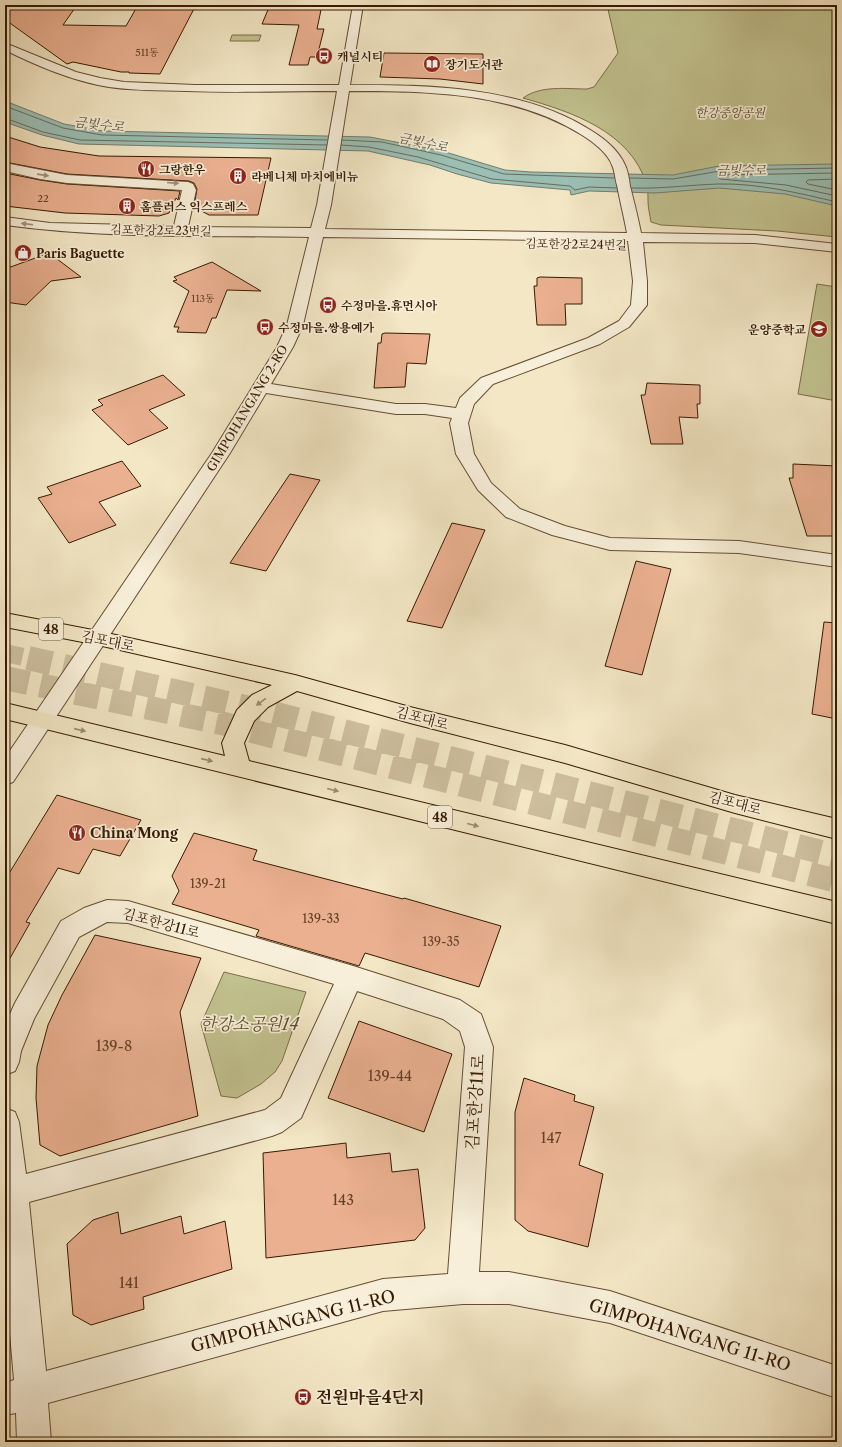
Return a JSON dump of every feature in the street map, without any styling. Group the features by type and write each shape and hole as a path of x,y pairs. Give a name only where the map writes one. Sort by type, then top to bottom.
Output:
{"main road":[{"name":"김포대로","path":"5,620 98,638 295,683 410,715 565,754 735,804 837,829"},
{"path":"239,768 233,743 245,716 260,701 295,683"},
{"name":"48","path":"5,711 837,913"}],"street":[{"name":"GIMPOHANGANG 2-RO","path":"5,776 221,453 286,347 295,325 324,205 358,5"},
{"path":"5,46 69,74 115,85 182,88 345,88 447,91 490,97 518,104 561,119 581,129 606,147 618,165 635,241 640,281 639,305 624,324 594,341 487,381 466,402 459,423 465,454 484,486 513,513 559,531 610,544 739,547 837,561"},
{"path":"5,167 40,175 67,178 183,185 188,187 189,190 180,231"},
{"name":"김포한강2로23번길","path":"5,221 57,227 316,237"},
{"name":"김포한강2로23번길","path":"5,232 79,238 316,237"},
{"name":"김포한강2로24번길","path":"316,237 635,241 755,239 837,248"},
{"name":"김포한강2로24번길","path":"635,241 748,247 837,256"},
{"path":"262,387 396,409 425,409 462,414"},
{"name":"김포한강11로","path":"5,1062 7,1051 24,1012 70,929 93,916 107,911 128,912 350,977 451,1009 471,1023 479,1048 463,1288"},
{"path":"13,1192 272,1122 291,1108 350,977"},
{"path":"5,1122 13,1192 18,1395 34,1442"},
{"name":"GIMPOHANGANG 11-RO","path":"18,1395 383,1295 463,1288 509,1288 610,1306 837,1382"}],"green space":[{"name":"한강중앙공원","path":"607,5 837,5 837,237 777,231 661,225 651,222 648,206 647,185 639,166 613,137 597,126 579,117 523,98 546,89 587,89 594,87 618,53"},
{"path":"232,35 261,35 259,41 230,41"},
{"name":"운양중학교","path":"817,284 837,287 837,401 798,394"},
{"name":"한강소공원14","path":"224,972 306,992 282,1061 275,1072 261,1084 237,1098 221,1096 201,1024"}],"water":[{"name":"금빛수로","path":"5,101 64,124 103,131 370,137 442,151 505,170 531,172 673,175 719,166 837,164 837,206 785,194 719,188 655,193 589,191 571,195 570,190 491,183 430,165 368,151 79,144 42,135 5,122"}],"building":[{"path":"6,5 77,5 63,25 126,26 138,5 196,5 160,74 121,72 73,62 67,64 7,21"},
{"path":"270,5 322,5 317,29 324,29 317,57 310,57 308,65 289,65 299,25 262,24"},
{"name":"장기도서관","path":"384,53 483,54 483,84 440,79 380,77"},
{"name":"라베니체 마치에비뉴","path":"5,136 40,147 99,156 271,158 258,215 209,215 194,207 197,189 194,183 189,181 67,174 5,162"},
{"path":"5,173 67,184 180,191 178,200 176,198 169,213 159,216 65,213 5,206"},
{"path":"49,253 81,277 51,281 26,305 5,302 5,269"},
{"path":"212,262 261,291 227,290 216,318 212,318 206,333 177,332 179,327 174,327 189,291 173,281 177,280 174,277"},
{"path":"537,278 582,278 582,304 565,304 566,325 537,325 534,286 537,286"},
{"path":"382,334 430,334 426,364 407,363 405,387 374,388 378,343 381,343"},
{"path":"163,375 185,395 149,410 168,428 128,445 92,410 103,405 98,400"},
{"path":"647,383 700,385 700,404 697,404 698,418 679,417 683,444 651,444 641,395 645,395"},
{"path":"122,461 141,486 99,502 116,525 69,543 38,498 52,494 47,487"},
{"path":"793,464 837,466 837,536 807,536 789,478 793,478"},
{"path":"290,474 320,480 266,571 230,563"},
{"path":"452,523 485,530 442,628 407,621"},
{"path":"636,561 671,569 642,675 605,666"},
{"path":"824,622 837,623 837,719 812,714"},
{"path":"57,795 141,820 120,856 93,849 79,874 58,868 26,922 30,923 5,967 5,880"},
{"path":"194,833 257,850 253,860 403,899 404,898 501,926 479,987 365,953 359,966 256,936 259,930 172,904 179,891 172,876"},
{"path":"95,935 201,958 180,1012 198,1116 60,1156 40,1145 36,1098 37,1066 48,1025 62,995"},
{"path":"359,1021 452,1054 424,1132 328,1098"},
{"path":"524,1078 575,1095 574,1101 594,1107 579,1165 603,1174 588,1247 528,1231 515,1220 515,1112"},
{"path":"346,1143 347,1158 390,1153 392,1172 418,1169 425,1228 415,1240 266,1258 263,1153"},
{"path":"118,1212 121,1234 181,1216 184,1234 225,1221 232,1269 143,1297 144,1309 91,1325 73,1315 67,1244 93,1220"}],"tunnel":[{"path":"5,653 33,659"},
{"path":"28,658 272,713 837,856"},
{"path":"5,678 221,723 837,881"}],"place":[{"name":"캐널시티","path":"324,56"},
{"name":"장기도서관","path":"432,64"},
{"name":"그랑한우","path":"146,169"},
{"name":"라베니체 마치에비뉴","path":"238,176"},
{"name":"홈플러스 익스프레스","path":"127,206"},
{"name":"Paris Baguette","path":"23,253"},
{"name":"수정마을.휴먼시아","path":"328,305"},
{"name":"수정마을.쌍용예가","path":"265,327"},
{"name":"운양중학교","path":"819,329"},
{"name":"China Mong","path":"77,833"},
{"name":"전원마을4단지","path":"303,1397"}]}
